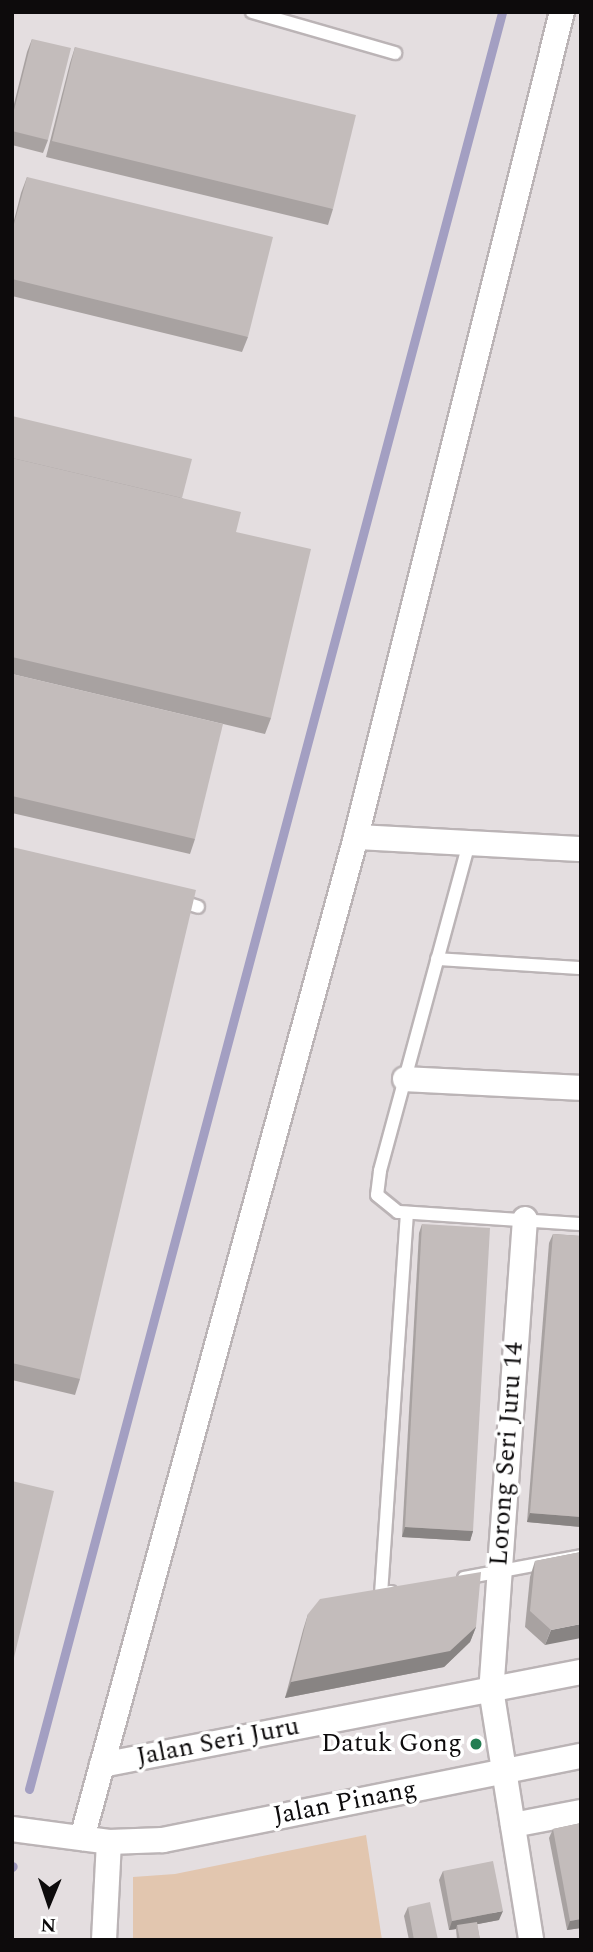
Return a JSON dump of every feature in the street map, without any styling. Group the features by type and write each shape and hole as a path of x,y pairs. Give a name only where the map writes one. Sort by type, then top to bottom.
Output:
{"street":[{"path":"82,1838 356,837 562,12"},
{"path":"356,837 581,849"},
{"path":"405,1079 581,1088"},
{"name":"Lorong Seri Juru 14","path":"525,1219 491,1689 531,1940"},
{"name":"Jalan Seri Juru","path":"103,1765 581,1672"},
{"name":"Jalan Pinang","path":"12,1829 109,1842 163,1840 581,1756"},
{"path":"513,1825 581,1812"},
{"path":"104,1940 109,1842"}],"lane":[{"path":"252,12 395,53"},
{"path":"468,843 380,1171 377,1195 398,1212 581,1223"},
{"path":"162,895 198,907"},
{"path":"437,959 581,968"},
{"path":"407,1213 381,1594 407,1589"},
{"path":"446,1581 581,1556"}],"shaded area":[{"path":"366,1835 382,1940 133,1940 133,1877 175,1874"}],"building":[{"path":"32,39 71,48 48,140 12,131 12,118"},
{"path":"75,47 356,115 333,209 52,141"},
{"path":"27,177 273,237 248,337 12,279 12,231"},
{"path":"12,416 192,459 182,498 12,458"},
{"path":"12,458 241,512 236,532 311,549 271,718 12,657"},
{"path":"12,674 223,724 195,839 12,796"},
{"path":"12,847 196,890 80,1379 12,1363"},
{"path":"422,1224 490,1228 473,1531 405,1527"},
{"path":"553,1234 581,1236 581,1517 530,1513"},
{"path":"12,1481 54,1491 12,1666"},
{"path":"581,1552 581,1624 551,1630 530,1611 535,1561"},
{"path":"481,1572 476,1627 450,1651 291,1682 308,1614 320,1599"},
{"path":"581,1823 581,1919 570,1921 553,1829"},
{"path":"493,1861 503,1911 452,1921 443,1871"},
{"path":"430,1902 438,1940 414,1940 408,1907"},
{"path":"477,1922 480,1940 460,1940 457,1925"}],"waterway":[{"path":"29,1789 502,12"}],"place":[{"name":"Datuk Gong","path":"476,1744"}]}
